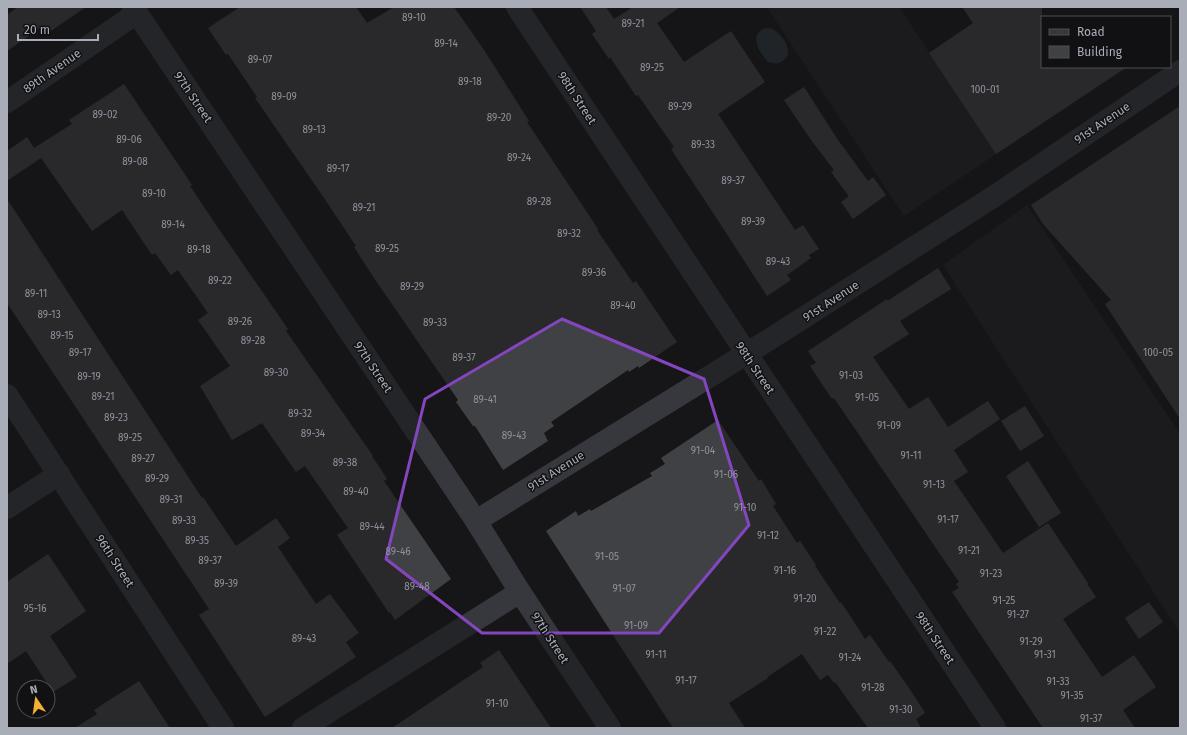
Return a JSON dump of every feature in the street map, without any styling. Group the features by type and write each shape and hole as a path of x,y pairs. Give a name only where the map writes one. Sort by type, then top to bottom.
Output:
{"street":[{"name":"98th Street","path":"517,7 746,355 995,728"},
{"name":"89th Avenue","path":"7,102 135,10"},
{"name":"97th Street","path":"135,10 476,521 520,592 610,728"},
{"name":"91st Avenue","path":"476,521 746,355 993,197 1180,71"},
{"name":"96th Street","path":"7,395 223,728"},
{"path":"7,508 59,474"},
{"path":"303,728 520,592"}],"highlighted area":[{"path":"562,319 704,379 749,525 659,633 482,633 386,559 425,399"}],"shaded area":[{"path":"767,7 899,7 996,154 904,216"},
{"path":"766,28 778,33 785,41 787,46 788,55 780,63 768,62 761,53 757,44 757,34"},
{"path":"1027,205 1180,434 1180,633 943,265"}],"building":[{"path":"18,7 86,7 45,35 40,28 7,51 7,15"},
{"path":"240,7 356,7 367,23 394,7 454,7 484,50 529,121 527,122 598,229 597,230 633,283 636,281 677,342 639,368 638,366 629,372 628,370 551,422 554,426 544,433 548,441 503,470 475,426 473,426 456,402 458,400 374,278 354,247 356,246 322,195 255,98 257,97 228,54 226,55 208,28"},
{"path":"580,7 606,7 614,19 633,7 680,7 657,23 684,62 731,31 765,82 718,114 795,230 803,225 819,249 809,255 811,258 787,275 791,280 767,296 671,149 674,147 638,95 636,96 610,57 609,59 592,34 596,31"},
{"path":"962,7 1042,7 1041,68 1125,68 996,154 929,53 973,23"},
{"path":"124,84 192,185 190,186 214,222 288,329 286,331 373,456 387,479 384,481 451,579 395,620 337,535 348,528 305,466 296,472 262,423 232,440 200,386 230,366 198,320 208,313 178,270 171,275 155,253 152,255 122,210 92,231 41,158 7,181 7,151 27,137 34,148 72,124 69,120"},
{"path":"804,87 838,140 868,181 873,177 886,195 853,219 841,202 848,197 848,195 831,172 834,170 811,140 784,100"},
{"path":"1180,106 1180,419 1105,304 1111,300 1043,224 1031,205"},
{"path":"7,199 202,498 203,497 236,546 276,518 290,538 278,547 316,604 330,594 359,633 346,642 356,657 265,717 199,615 209,609 7,303"},
{"path":"938,268 951,289 900,321 909,334 873,357 909,409 928,397 948,427 988,401 1000,419 954,450 968,472 954,481 1003,553 1048,523 1096,597 1063,619 1102,677 1134,655 1156,687 1123,710 1135,728 1043,728 952,592 959,588 956,584 959,582 834,398 832,399 810,366 816,363 808,351 887,299 887,301"},
{"path":"1025,406 1044,436 1020,451 1001,421"},
{"path":"718,420 759,481 761,479 776,504 773,506 797,543 800,541 816,565 815,566 865,639 870,635 909,688 925,713 916,719 921,728 868,728 835,682 834,683 828,675 820,680 802,654 729,703 745,728 673,728 546,531 576,511 578,516 590,509 591,511 652,476 650,473 665,464 661,458"},
{"path":"1028,461 1061,513 1039,527 1006,476"},
{"path":"48,554 86,611 50,636 77,677 56,690 56,679 44,679 26,651 7,664 7,582"},
{"path":"1149,602 1163,622 1139,639 1125,618"},
{"path":"499,650 551,728 392,728 483,667 480,663"},
{"path":"139,681 170,728 75,728 97,714 94,710"}]}
